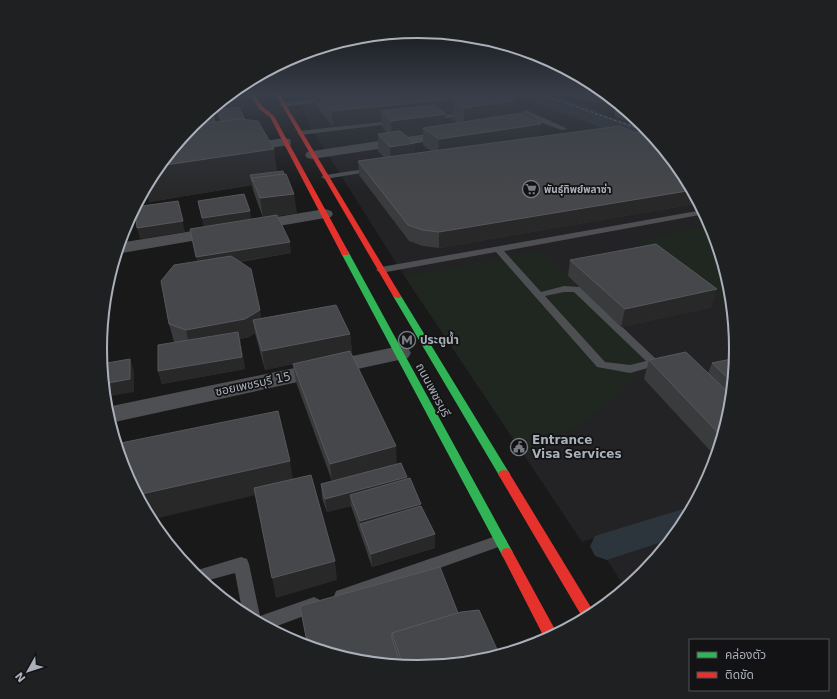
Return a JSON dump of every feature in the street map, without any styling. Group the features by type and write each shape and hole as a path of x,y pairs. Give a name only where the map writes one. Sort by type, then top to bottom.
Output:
{"main road":[{"name":"ถนนเพชรบุรี","path":"278,128 549,632"},
{"name":"ถนนเพชรบุรี","path":"296,128 317,154 326,177 587,612"}],"street":[{"path":"317,154 468,132"},
{"path":"227,149 285,142"},
{"path":"124,248 325,214"},
{"name":"ซอยเพชรบุรี 15","path":"114,414 400,353"}],"lane":[{"path":"300,134 355,128"},
{"path":"326,177 382,168"},
{"path":"381,270 698,213"},
{"path":"498,249 601,365 630,369 673,359"},
{"path":"539,295 564,289 577,289 654,363"},
{"path":"267,621 500,540"},
{"path":"203,575 241,564 250,612"}],"shaded area":[{"path":"311,128 601,128 610,131 670,166 678,176 698,212 713,249 724,289 730,350 727,390 719,430 706,469 686,508 582,542 405,277"},
{"path":"601,128 638,128 654,145"},
{"path":"704,226 719,269 726,303 639,240"},
{"path":"541,250 646,355 633,380 616,398 590,419 563,434 522,452 405,277"},
{"path":"666,539 639,570 623,585 606,558"}],"building":[{"path":"199,128 262,128 274,149 167,165"},
{"path":"423,128 426,128 516,128 439,139"},
{"name":"พันธุ์ทิพย์พลาซ่า","path":"608,128 624,128 644,135 678,176 686,191 439,232 423,230 408,225 358,161"},
{"path":"400,131 415,143 390,147 378,134"},
{"path":"283,171 284,174 252,178 253,182 250,175"},
{"path":"286,174 294,194 260,198 252,178"},
{"path":"244,194 250,211 202,218 198,201"},
{"path":"178,201 183,221 137,228 136,219 142,206"},
{"path":"277,215 290,242 196,257 190,229"},
{"path":"656,244 717,289 625,309 570,260"},
{"path":"231,256 251,269 260,310 245,319 186,330 169,324 161,281 174,265"},
{"path":"336,305 350,334 262,351 253,320"},
{"path":"238,332 242,357 158,371 158,345"},
{"path":"350,351 396,446 330,464 293,364"},
{"path":"686,352 727,391 718,433 649,360"},
{"path":"130,359 130,379 109,383 108,363"},
{"path":"730,359 728,378 712,363"},
{"path":"278,411 290,461 143,494 131,469 122,443"},
{"path":"401,463 407,477 325,499 321,484"},
{"path":"311,475 335,561 272,578 254,488"},
{"path":"410,478 421,504 360,521 350,495"},
{"path":"421,506 435,534 371,554 360,524"},
{"path":"440,567 458,613 392,633 392,638 399,660 358,655 307,640 300,606"},
{"path":"479,610 497,650 459,658 418,661 401,660 392,633 461,612"}],"waterway":[{"path":"607,546 677,524"}],"traffic: fast":[{"path":"345,253 507,553"},
{"path":"397,296 504,474"}],"traffic: jam":[{"path":"278,128 345,253"},
{"path":"297,128 397,296"},
{"path":"504,474 587,612"},
{"path":"507,553 549,632"}],"place":[{"name":"พันธุ์ทิพย์พลาซ่า","path":"531,189"},
{"name":"ประตูน้ำ","path":"407,340"},
{"name":"Entrance Visa Services","path":"519,447"}]}
